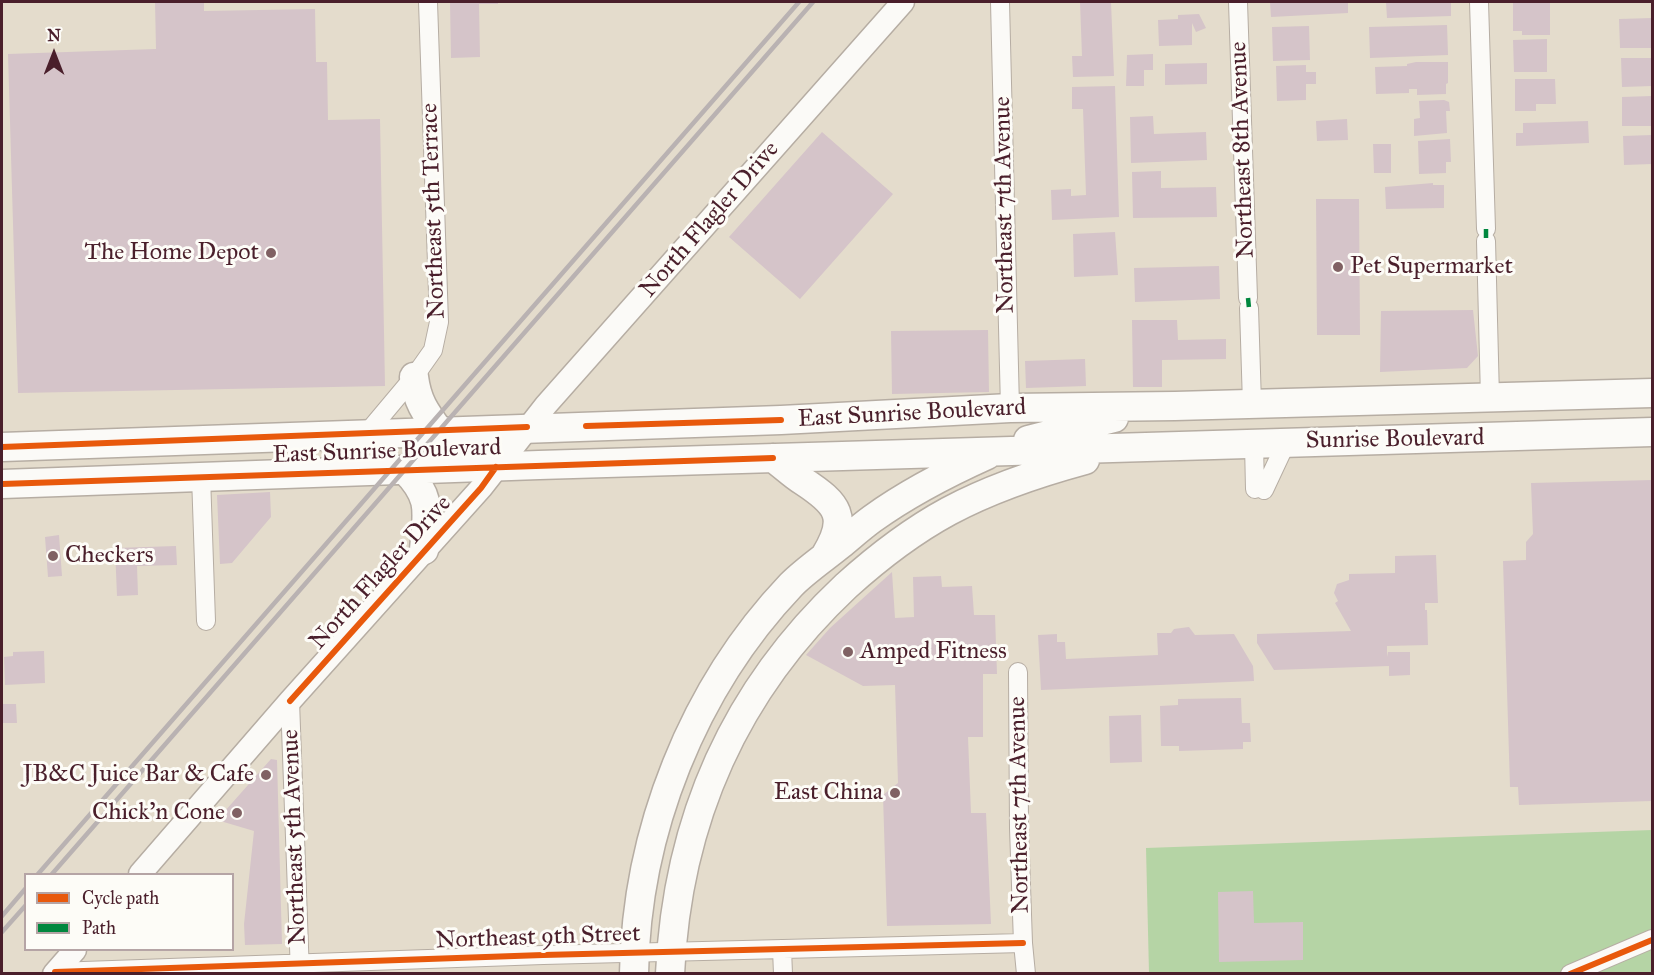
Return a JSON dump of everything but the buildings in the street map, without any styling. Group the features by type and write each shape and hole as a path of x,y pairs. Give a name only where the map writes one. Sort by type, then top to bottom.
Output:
{"main road":[{"path":"414,376 416,394 420,403 439,431"},
{"name":"Sunrise Boulevard","path":"1175,406 1653,393"},
{"path":"1494,438 1499,428 1512,416 1547,396"},
{"path":"634,963 642,885 654,828 679,759 696,723 728,669 751,634 792,584 872,519 897,502 930,482 996,451 1077,427 1175,406"},
{"name":"East Sunrise Boulevard","path":"2,447 781,420 1010,408 1175,406"},
{"name":"Sunrise Boulevard","path":"1137,448 1653,432"},
{"path":"309,473 348,450 367,433"},
{"path":"670,963 675,908 692,829 706,791 743,714 778,659 825,605 902,540 947,512 994,489 1038,472 1137,448"},
{"name":"East Sunrise Boulevard","path":"2,484 1137,448"},
{"path":"773,458 818,489 835,507 839,516 838,528 833,543 824,557"},
{"path":"405,470 420,486 425,497 427,509 424,550"}],"street":[{"name":"Northeast 5th Terrace","path":"367,433 433,350 439,322 428,2"},
{"name":"North Flagler Drive","path":"141,873 290,701 481,488 527,428 903,2"},
{"name":"Northeast 7th Avenue","path":"999,2 1010,408"},
{"name":"Northeast 8th Avenue","path":"1238,2 1252,404"},
{"path":"1479,2 1490,398"},
{"path":"1254,444 1260,490 1286,443"},
{"path":"201,477 206,621"},
{"name":"Northeast 7th Avenue","path":"1018,672 1023,943 1026,974"},
{"name":"Northeast 5th Avenue","path":"290,701 300,969"},
{"path":"1570,974 1653,939"},
{"name":"Northeast 9th Street","path":"55,973 543,963 670,963 782,949 1023,943"},
{"path":"782,949 783,974"},
{"path":"55,973 74,951"}],"green space":[{"path":"1652,830 1652,973 1149,973 1146,848"}],"railway":[{"path":"39,873 799,2"},
{"path":"53,873 813,2"},
{"path":"2,916 24,890"},
{"path":"2,932 24,907"}],"marked path":[{"path":"1486,229 1486,241"},
{"path":"1248,298 1249,308"}],"cycle path":[{"path":"586,426 781,420"},
{"path":"2,447 527,427"},
{"path":"2,484 773,458"},
{"path":"290,701 481,488 496,467"},
{"path":"1570,974 1652,940"},
{"path":"55,972 543,955 1023,943"}],"place":[{"name":"The Home Depot","path":"271,253"},
{"name":"Pet Supermarket","path":"1338,267"},
{"name":"Checkers","path":"53,556"},
{"name":"Amped Fitness","path":"848,652"},
{"name":"JB&C Juice Bar & Cafe","path":"266,775"},
{"name":"East China","path":"895,793"},
{"name":"Chick'n Cone","path":"237,813"}]}
